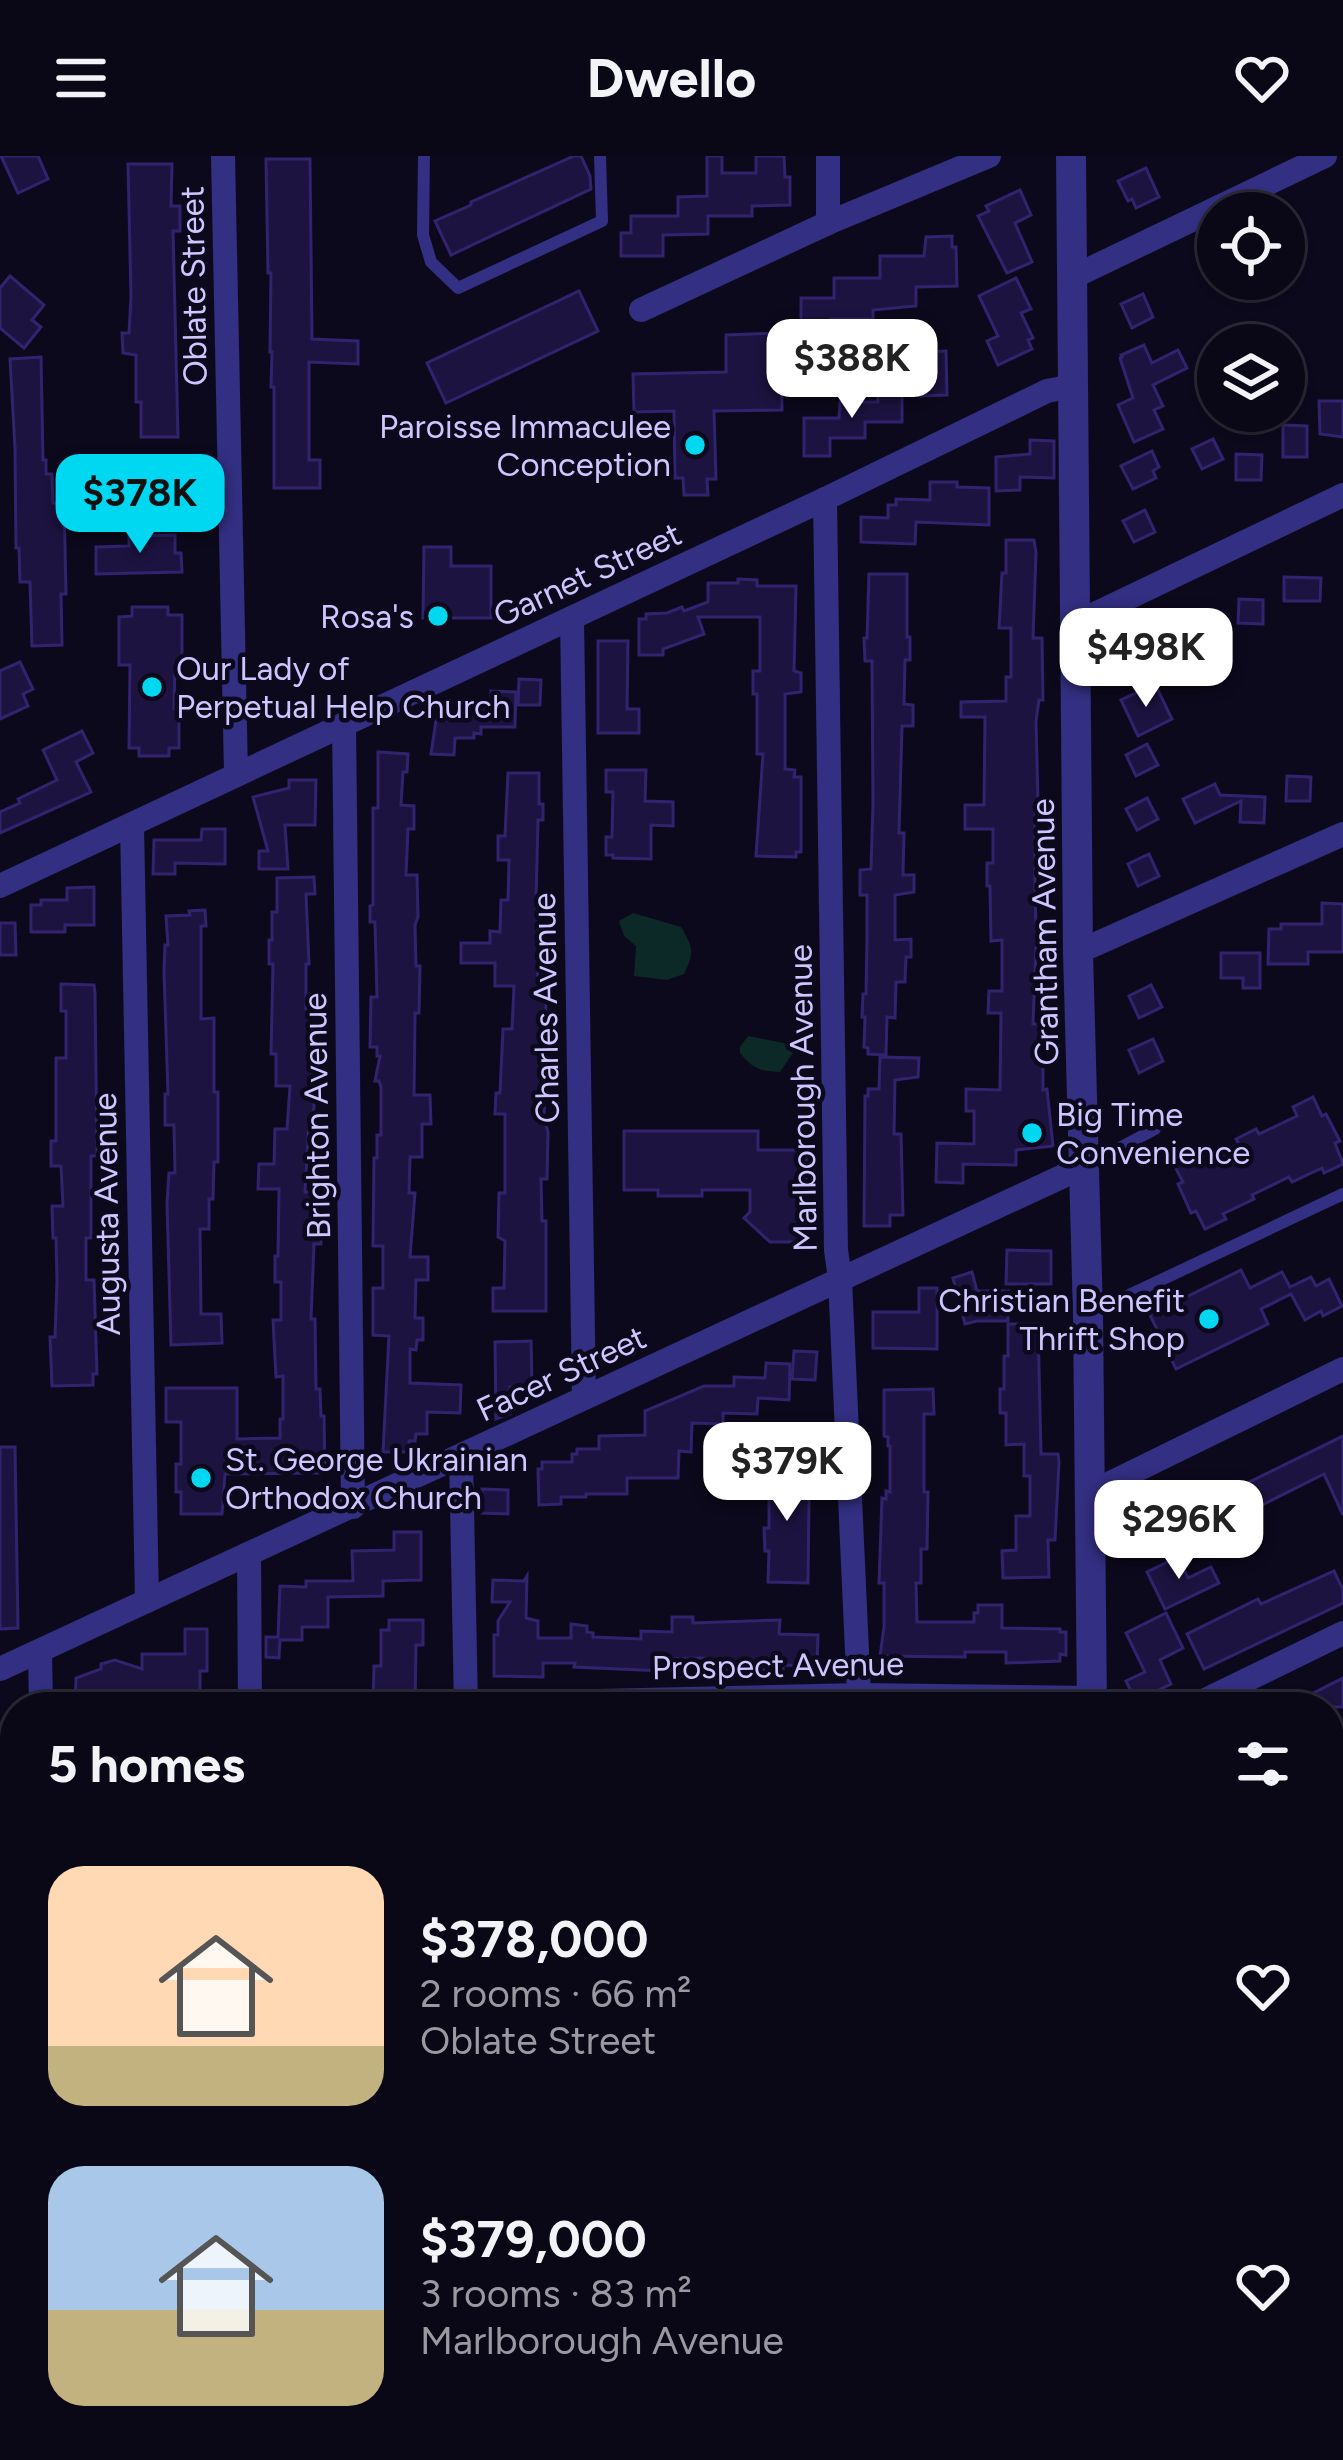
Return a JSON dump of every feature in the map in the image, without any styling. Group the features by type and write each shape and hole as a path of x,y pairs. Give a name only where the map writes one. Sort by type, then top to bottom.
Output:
{"street":[{"name":"Oblate Street","path":"223,156 236,774"},
{"path":"828,156 828,223"},
{"path":"641,310 828,223 988,156"},
{"name":"Grantham Avenue","path":"1071,156 1078,952 1092,1692"},
{"path":"1071,278 1325,156"},
{"name":"Garnet Street","path":"0,886 1047,391 1073,386"},
{"path":"1076,622 1343,495"},
{"name":"Marlborough Avenue","path":"825,499 835,1203 859,1692"},
{"name":"Charles Avenue","path":"572,618 584,1398"},
{"name":"Brighton Avenue","path":"344,724 353,1507"},
{"name":"Augusta Avenue","path":"132,825 147,1601"},
{"path":"1078,952 1343,834"},
{"name":"Facer Street","path":"0,1669 1085,1166"},
{"path":"1090,1493 1343,1370"},
{"path":"461,1456 466,1692"},
{"path":"248,1554 250,1692"},
{"path":"1222,1692 1343,1633"},
{"path":"40,1652 41,1692"}],"lane":[{"path":"424,156 423,235 431,262 458,288 602,221 600,156"},
{"path":"1085,1166 1155,1129"},
{"path":"1088,1315 1343,1194"}],"green space":[{"path":"633,913 681,927 691,950 684,974 667,980 634,976 636,946 624,936 619,921"},
{"path":"748,1036 784,1043 793,1053 780,1072 757,1068 740,1053"}],"building":[{"path":"1,156 38,156 48,179 18,193"},
{"path":"581,156 591,189 451,255 435,221"},
{"path":"707,156 722,156 722,173 756,173 756,156 784,156 790,205 752,206 752,216 708,216 708,234 663,235 663,256 621,256 621,233 631,233 631,216 678,216 678,197 707,196"},
{"path":"266,159 310,159 312,339 358,341 358,364 309,362 309,460 320,460 320,488 274,488"},
{"path":"128,164 172,164 171,206 180,206 180,231 173,231 178,437 141,437 136,355 123,353 122,333 129,333 131,297"},
{"path":"1146,168 1159,197 1136,208 1118,181"},
{"path":"1020,190 1031,215 1015,223 1032,262 1007,273 978,216 989,211 986,206"},
{"path":"952,236 957,286 916,287 916,306 873,310 873,319 831,319 831,337 801,337 801,298 834,298 834,278 880,278 880,256 924,256 926,237"},
{"path":"10,276 44,305 32,320 41,327 24,348 0,328 0,288"},
{"path":"1016,278 1031,309 1021,313 1033,338 1028,340 1032,349 998,365 987,341 998,336 979,296"},
{"path":"579,291 598,331 446,403 427,363"},
{"path":"1143,294 1153,317 1132,328 1121,304"},
{"name":"Paroisse Immaculee Conception","path":"781,333 782,410 714,411 716,479 707,479 708,495 684,495 683,478 675,478 674,411 634,412 633,374 726,372 726,335"},
{"path":"1144,345 1152,363 1178,350 1187,368 1153,385 1163,406 1154,410 1163,429 1134,442 1118,405 1133,398 1120,358"},
{"path":"946,351 947,395 920,396 919,352"},
{"path":"41,357 43,460 46,474 52,474 53,503 64,503 66,594 61,594 62,645 32,646 30,582 20,582 16,548 10,359"},
{"path":"878,386 902,386 902,422 865,422 865,438 830,438 830,456 804,456 804,418 839,418 840,402 878,402"},
{"path":"1319,401 1343,401 1343,437 1320,434"},
{"path":"1307,426 1307,457 1283,457 1283,432 1305,432"},
{"path":"1213,439 1223,459 1202,469 1192,449"},
{"path":"1030,440 1054,441 1054,478 1020,477 1020,490 996,491 996,457 1030,454"},
{"path":"1152,451 1159,467 1153,471 1156,478 1133,489 1121,466"},
{"path":"1236,454 1262,455 1261,480 1236,480"},
{"path":"930,482 989,488 989,525 916,522 915,544 861,542 861,517 888,518 888,505 896,505 896,499 930,500"},
{"path":"1145,510 1155,532 1134,542 1123,521"},
{"path":"175,535 182,572 96,574 96,547 129,546 129,536"},
{"path":"1006,540 1034,540 1036,553 1033,638 1042,638 1043,700 1039,700 1036,721 1035,893 1036,927 1043,927 1043,948 1036,948 1033,1024 1039,1024 1039,1065 1043,1065 1053,1146 1016,1150 1016,1165 963,1164 963,1183 936,1182 937,1143 974,1144 974,1111 966,1111 966,1089 1000,1090 1001,1013 988,1013 989,991 1002,991 1002,940 991,941 987,886 993,829 965,829 965,805 984,805 985,717 961,717 961,702 1006,701 1011,628 999,628"},
{"path":"424,547 451,547 451,566 491,566 491,618 423,618"},
{"path":"869,574 907,574 910,660 905,660 904,704 913,705 913,726 902,726 899,833 904,833 903,875 914,875 914,892 895,895 895,940 911,939 911,957 906,957 905,982 896,982 895,1018 887,1017 886,1055 868,1054 862,1017 867,895 860,895 860,870 871,869 873,804 872,661 865,661 864,638"},
{"path":"1284,577 1321,578 1320,601 1284,601"},
{"path":"738,579 757,580 757,586 796,586 794,671 801,673 801,692 785,694 785,769 801,777 801,852 796,857 756,856 763,754 757,754 753,671 760,671 760,617 698,617 704,634 663,649 663,655 639,655 639,619 708,602 708,583 738,583"},
{"path":"1239,599 1263,600 1263,624 1238,623"},
{"name":"Our Lady of Perpetual Help Church","path":"132,607 168,607 168,615 182,615 182,663 175,663 179,748 169,748 169,756 139,756 139,748 129,748 130,665 119,665 119,617 132,616"},
{"path":"1147,636 1164,669 1140,681 1123,648"},
{"path":"598,641 628,641 627,709 639,709 639,733 598,733"},
{"path":"20,662 33,689 23,694 28,706 0,719 0,671"},
{"path":"519,679 541,680 540,705 518,705"},
{"path":"1155,684 1172,719 1138,736 1121,700"},
{"path":"491,691 516,692 515,727 481,727 481,734 474,733 474,738 455,738 454,755 431,754 436,720 455,720 455,703 491,703"},
{"path":"82,731 93,753 76,762 91,792 0,833 0,812 57,780 43,750"},
{"path":"1147,744 1158,765 1136,776 1126,755"},
{"path":"378,752 408,754 401,805 414,806 406,875 417,875 416,966 420,966 414,1095 430,1095 431,1124 422,1124 422,1157 410,1157 409,1193 415,1193 410,1257 428,1257 428,1280 416,1280 415,1318 423,1318 423,1340 417,1340 416,1350 410,1349 410,1383 461,1385 460,1413 427,1412 427,1434 416,1434 415,1441 409,1441 409,1452 383,1452 389,1336 373,1335 373,1288 383,1288 383,1246 373,1246 374,1158 377,1135 381,1135 381,1087 375,1081 380,1056 377,1047 370,1047 371,997 377,997 375,922 370,922 370,906"},
{"path":"606,770 646,770 645,801 673,802 673,826 651,825 651,859 606,855 606,837 612,837 613,792 606,792"},
{"path":"508,773 539,773 539,804 543,804 543,820 538,820 536,900 540,900 537,996 546,999 547,1179 541,1179 546,1311 493,1311 493,1288 504,1288 505,1241 498,1237 499,1193 505,1193 505,1114 495,1114 496,1093 500,1093 503,1029 512,1029 514,986 495,986 495,963 461,963 461,943 490,943 490,931 500,932 501,900 508,900 509,860 498,860 498,836 505,836"},
{"path":"1287,776 1311,777 1310,801 1286,801"},
{"path":"289,780 316,780 315,825 285,825 288,869 259,869 259,851 268,851 253,797 289,788"},
{"path":"1215,784 1220,795 1265,797 1264,823 1240,822 1241,801 1195,823 1183,799"},
{"path":"1147,798 1158,819 1137,830 1126,809"},
{"path":"202,829 225,829 225,864 175,863 175,874 153,874 154,840 201,840"},
{"path":"1149,854 1159,876 1138,886 1128,864"},
{"path":"314,877 315,894 306,894 306,1009 310,1009 310,1033 316,1033 305,1192 314,1192 313,1225 321,1225 321,1244 314,1244 311,1319 315,1319 316,1389 320,1389 324,1416 325,1473 225,1474 222,1514 181,1514 176,1464 181,1464 181,1422 166,1422 166,1388 237,1388 237,1439 280,1438 283,1376 276,1377 273,1320 281,1320 281,1282 275,1282 279,1189 258,1189 259,1164 274,1164 275,1129 287,1129 290,1086 276,1086 276,1054 271,1054 269,940 272,912 277,912 277,878"},
{"path":"94,887 94,925 65,925 65,932 31,932 31,905 67,900 67,888"},
{"path":"1322,903 1343,904 1343,952 1308,952 1308,964 1268,964 1269,929 1281,929 1281,924 1322,924"},
{"path":"205,910 201,1019 214,1018 218,1162 214,1162 213,1199 209,1199 209,1229 200,1229 201,1314 221,1314 222,1343 171,1345 167,1203 169,1173 175,1173 174,1125 165,1125 166,916"},
{"path":"0,923 15,923 16,955 0,955"},
{"path":"1221,953 1260,953 1260,988 1243,988 1243,978 1221,978"},
{"path":"61,984 94,985 95,993 97,1156 91,1156 91,1238 86,1238 86,1280 94,1280 97,1374 93,1374 93,1385 52,1386 50,1337 55,1337 57,1281 52,1206 63,1206 61,1166 51,1166 51,1141 56,1141 56,1058 66,1058"},
{"path":"1151,985 1162,1007 1139,1018 1129,996"},
{"path":"1153,1039 1163,1061 1139,1073 1129,1050"},
{"path":"880,1057 919,1058 918,1077 895,1080 894,1134 901,1134 903,1215 890,1215 890,1226 864,1226 865,1096 868,1089 879,1089"},
{"path":"1313,1097 1340,1141 1335,1143 1343,1164 1292,1182 1289,1177 1252,1195 1254,1199 1205,1229 1196,1211 1191,1213 1173,1163 1194,1153 1197,1158 1206,1153 1208,1159 1239,1144 1236,1139 1256,1129 1259,1134 1297,1116 1293,1107"},
{"path":"624,1131 758,1131 758,1150 806,1150 806,1242 770,1242 744,1218 750,1212 750,1190 658,1196 658,1190 624,1190"},
{"path":"1007,1250 1051,1251 1051,1284 1006,1284"},
{"name":"Christian Benefit Thrift Shop","path":"1241,1270 1250,1288 1282,1272 1290,1287 1311,1277 1316,1286 1329,1279 1342,1306 1305,1320 1291,1294 1261,1309 1268,1324 1176,1369 1150,1315"},
{"path":"972,1272 977,1291 1008,1291 1008,1321 965,1324 953,1278"},
{"path":"919,1288 937,1288 937,1349 873,1348 873,1312 919,1312"},
{"path":"1008,1324 1038,1324 1041,1454 1058,1454 1059,1462 1055,1540 1048,1540 1049,1577 1003,1578 1002,1551 1016,1550 1016,1516 1030,1516 1024,1444 1006,1445 1006,1413 1000,1413"},
{"path":"531,1341 532,1387 510,1387 510,1414 496,1419 495,1342"},
{"path":"794,1351 817,1352 815,1380 792,1379"},
{"path":"766,1363 790,1364 789,1400 758,1398 757,1414 723,1413 723,1424 692,1423 691,1452 679,1451 678,1478 627,1478 627,1494 561,1497 561,1504 539,1505 542,1462 572,1462 577,1449 599,1449 599,1436 645,1435 645,1411 704,1386 734,1386 734,1377 765,1378"},
{"path":"933,1389 934,1414 924,1414 927,1549 921,1549 921,1583 916,1583 917,1622 974,1622 978,1605 1002,1605 1002,1628 1066,1632 1066,1655 1060,1654 1060,1661 1006,1663 1006,1652 965,1652 965,1657 880,1656 884,1627 884,1583 879,1583 882,1498 890,1492 884,1390"},
{"path":"1343,1436 1343,1515 1324,1474 1250,1511 1239,1487"},
{"path":"0,1447 15,1447 18,1628 0,1629"},
{"path":"764,1463 800,1464 804,1469 803,1497 809,1498 808,1583 768,1582 764,1528 769,1528 769,1487 763,1487"},
{"path":"482,1489 508,1490 508,1514 482,1513"},
{"path":"1204,1500 1216,1525 1162,1551 1150,1526"},
{"path":"394,1532 421,1532 421,1580 383,1581 383,1596 328,1597 328,1627 302,1627 302,1640 280,1640 279,1658 266,1657 266,1637 278,1637 280,1586 353,1581 352,1551 394,1550"},
{"path":"1178,1557 1188,1578 1211,1567 1219,1583 1165,1609 1147,1572"},
{"path":"1334,1571 1343,1603 1204,1669 1187,1634 1258,1599 1261,1604"},
{"path":"527,1576 526,1618 538,1621 538,1638 571,1638 571,1624 587,1626 593,1637 641,1639 641,1631 672,1632 672,1617 693,1617 693,1623 780,1620 779,1634 818,1635 817,1666 705,1671 705,1658 663,1659 663,1671 543,1663 543,1677 494,1676 494,1635 510,1602 492,1602 493,1580 524,1581"},
{"path":"1166,1613 1183,1648 1160,1660 1171,1684 1155,1692 1132,1692 1126,1681 1145,1672 1126,1633"},
{"path":"389,1620 423,1620 423,1645 416,1645 415,1692 373,1692 374,1666 381,1666 381,1630 389,1630"},
{"path":"185,1629 207,1629 207,1671 200,1671 200,1692 76,1692 76,1678 101,1669 101,1664 115,1660 142,1669 142,1654 185,1654"},
{"path":"1343,1678 1343,1692 1315,1692"}],"place":[{"name":"Paroisse Immaculee Conception","path":"695,445"},
{"name":"Rosa's","path":"438,616"},
{"name":"Our Lady of Perpetual Help Church","path":"152,687"},
{"name":"Big Time Convenience","path":"1032,1133"},
{"name":"Christian Benefit Thrift Shop","path":"1209,1319"},
{"name":"St. George Ukrainian Orthodox Church","path":"201,1478"}]}
